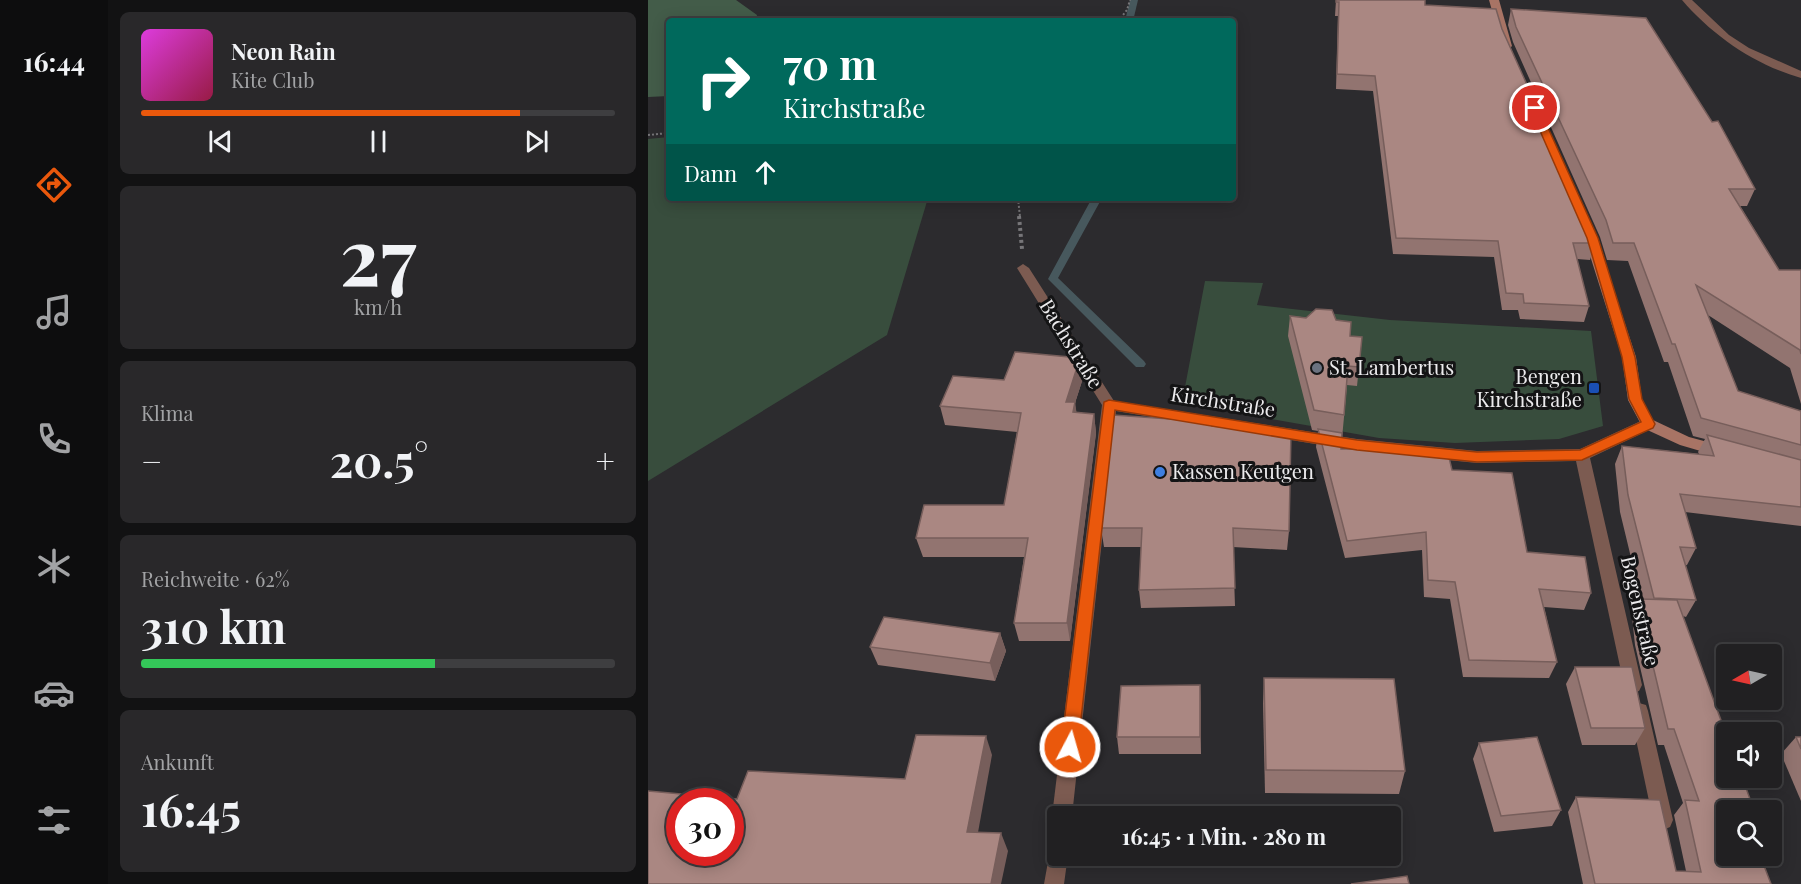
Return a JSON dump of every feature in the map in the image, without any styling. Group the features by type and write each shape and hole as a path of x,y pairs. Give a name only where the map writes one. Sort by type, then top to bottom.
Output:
{"street":[{"path":"1494,0 1511,54"},
{"path":"1687,0 1726,37 1746,50 1801,75"},
{"path":"1582,217 1592,238 1629,357 1635,399 1648,424 1684,441 1737,455"},
{"name":"Bachstraße","path":"1023,268 1109,405 1063,806"},
{"name":"Kirchstraße","path":"1109,405 1368,446 1477,457 1582,455"},
{"path":"1582,455 1648,424"},
{"name":"Bogenstraße","path":"1582,455 1667,838"},
{"path":"1054,884 1056,866"}],"path":[{"path":"1120,18 1127,10 1130,0"},
{"path":"648,135 666,133"},
{"path":"1018,201 1023,268"}],"green space":[{"path":"648,0 736,0 757,15 756,18 666,18 666,96 648,97"},
{"path":"666,137 666,201 927,201 887,335 648,481 648,139"},
{"path":"1205,281 1263,283 1257,305 1390,320 1591,331 1603,426 1559,439 1455,443 1379,438 1182,403"}],"building":[{"path":"1336,0 1425,0 1425,5 1496,9 1502,29 1589,223 1595,243 1573,243 1589,306 1524,303 1523,294 1506,293 1498,241 1396,238 1375,76 1337,74 1339,2"},
{"path":"1511,9 1646,18 1712,122 1718,121 1755,189 1729,189 1779,270 1801,270 1801,354 1800,350 1696,285 1738,391 1801,411 1801,445 1701,418 1675,344 1672,344 1634,243 1613,243 1606,220 1516,27"},
{"path":"1316,309 1332,310 1336,320 1351,322 1350,336 1362,337 1359,367 1348,366 1344,415 1314,410 1290,316 1306,318"},
{"path":"1015,352 1080,358 1066,402 1075,402 1073,412 1094,414 1067,623 1014,623 1028,538 916,538 924,505 1004,505 1021,413 940,406 953,376 1004,380"},
{"path":"1113,415 1213,422 1212,426 1291,432 1289,531 1233,528 1235,588 1139,590 1142,528 1101,528"},
{"path":"1318,429 1342,433 1341,449 1447,449 1452,470 1512,473 1527,552 1585,557 1591,593 1539,589 1557,662 1469,660 1455,582 1428,580 1426,532 1347,541"},
{"path":"1707,435 1801,460 1801,507 1680,494 1696,548 1680,547 1696,600 1654,598 1628,495 1622,446 1714,456"},
{"path":"1640,599 1677,600 1722,722 1716,722 1716,788 1746,788 1750,800 1716,800 1716,866 1764,866 1771,884 1595,884 1576,797 1660,800 1676,871 1701,872 1685,800 1699,801 1674,729 1668,729 1644,628"},
{"path":"884,617 1000,633 990,663 870,647"},
{"path":"1575,667 1632,667 1645,728 1591,728"},
{"path":"1264,678 1394,679 1405,771 1266,770"},
{"path":"1200,685 1200,737 1117,737 1121,686"},
{"path":"916,735 986,736 967,832 1001,833 991,884 648,884 648,791 666,793 666,866 744,866 744,788 741,788 748,771 905,779"},
{"path":"1537,737 1561,810 1501,816 1479,743"},
{"path":"1796,737 1801,737 1801,749"},
{"path":"1407,876 1409,884 1351,884"}],"waterway":[{"path":"1130,18 1134,0"},
{"path":"1095,201 1053,279 1140,364"}],"place":[{"name":"St. Lambertus","path":"1317,368"},
{"name":"Bengen Kirchstraße","path":"1594,388"},
{"name":"Kassen Keutgen","path":"1160,472"}],"route":[{"path":"1070,747 1109,405 1357,445 1477,457 1582,455 1648,424 1635,399 1629,357 1592,238 1535,108"}]}
